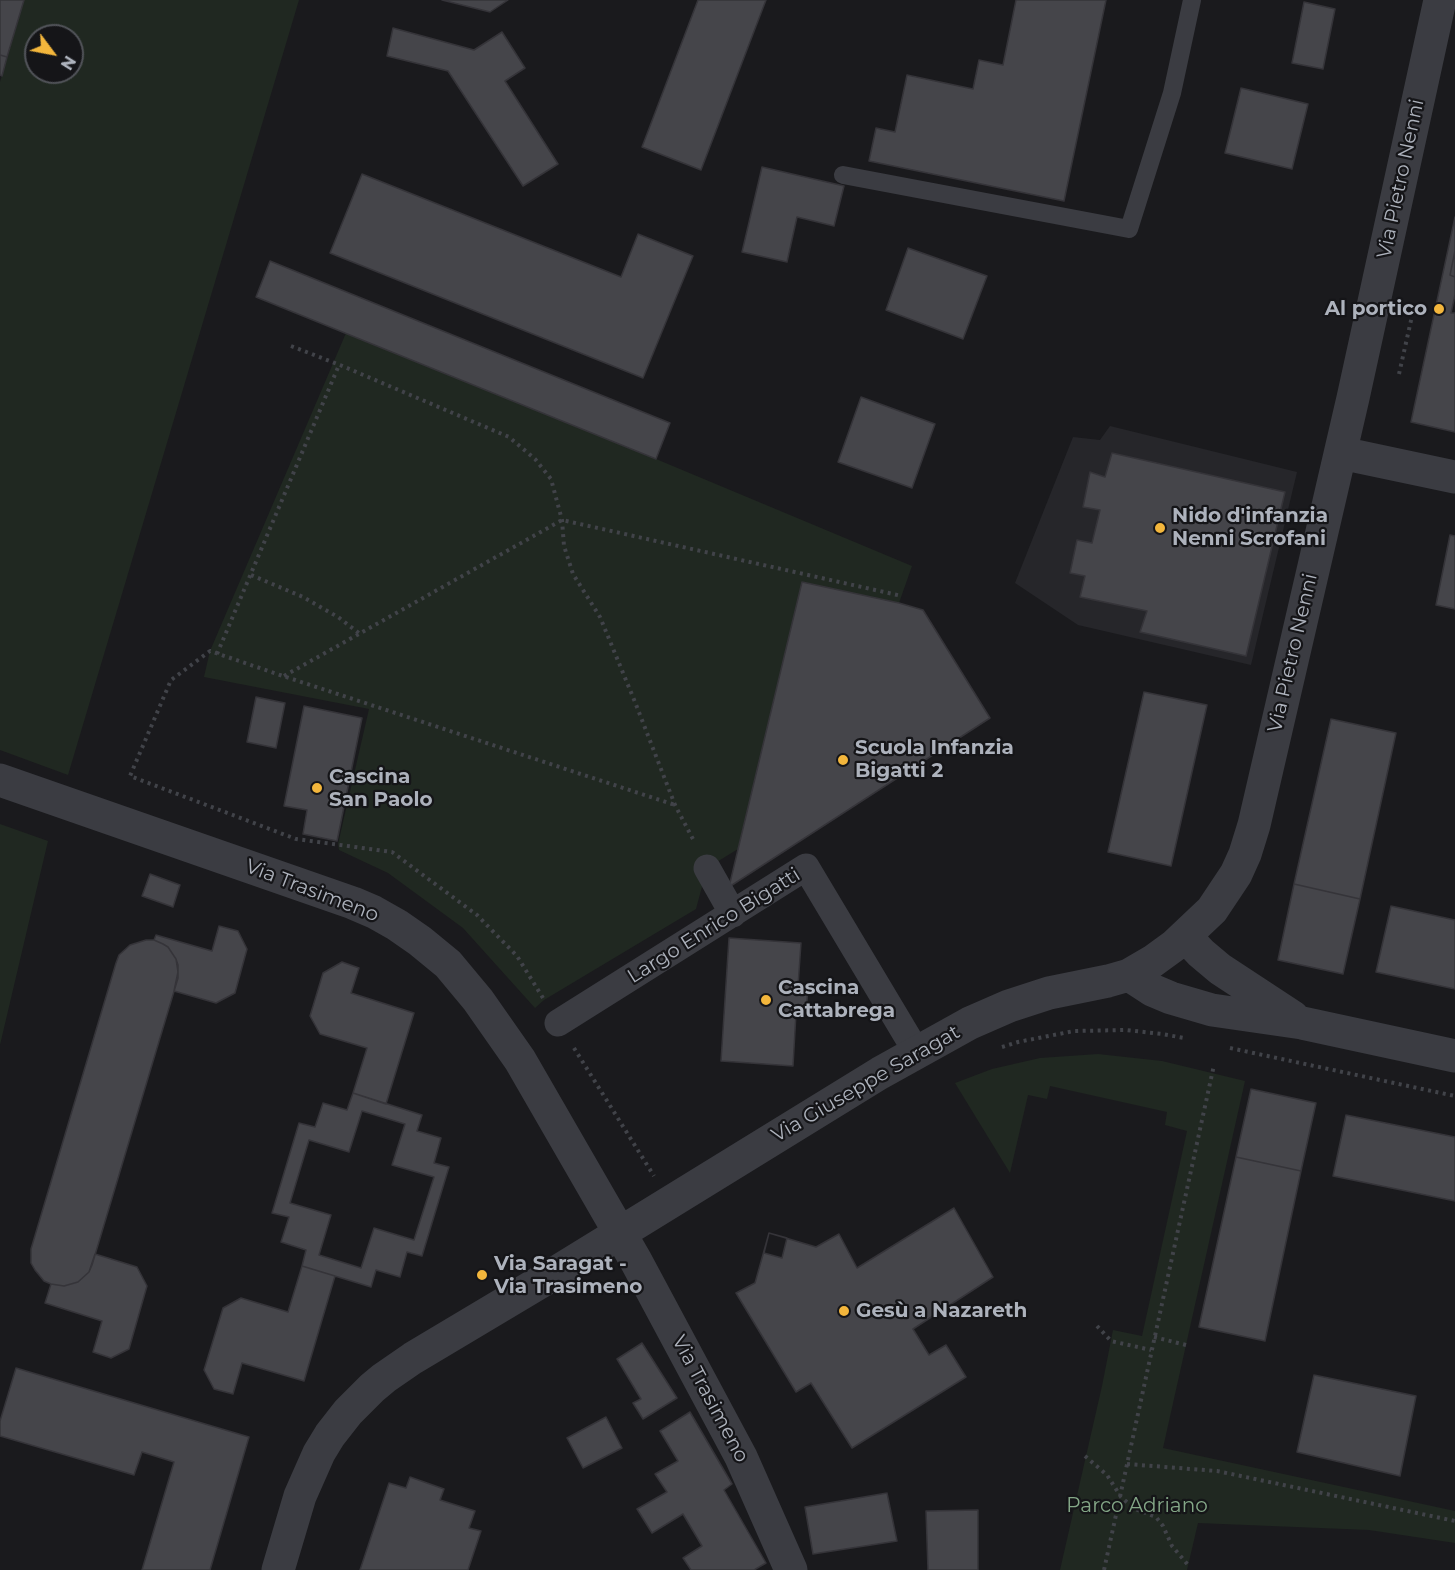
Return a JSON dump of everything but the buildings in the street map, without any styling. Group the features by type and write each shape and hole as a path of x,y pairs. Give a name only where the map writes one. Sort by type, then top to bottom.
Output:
{"street":[{"name":"Via Pietro Nenni","path":"1185,936 1212,910 1225,892 1236,874 1250,837 1341,453 1440,0"},
{"path":"1341,453 1455,477"},
{"name":"Via Trasimeno","path":"0,780 353,903 385,918 420,941 457,974 501,1031 528,1073 647,1281 749,1474 791,1570"},
{"name":"Largo Enrico Bigatti","path":"558,1023 806,867 916,1051 922,1049"},
{"path":"707,868 733,914"},
{"path":"1185,936 1226,973 1302,1023"},
{"name":"Via Giuseppe Saragat","path":"619,1233 880,1073 970,1023 1009,1006 1049,993 1129,975 1154,961 1185,936"},
{"path":"1129,975 1152,990 1170,998 1212,1010 1302,1023 1455,1056"},
{"path":"278,1570 300,1496 314,1464 330,1435 361,1399 384,1378 413,1358 619,1233"}],"lane":[{"path":"843,175 1129,229 1172,93 1192,0"}],"path":[{"path":"1399,374 1413,316"},
{"path":"291,346 509,437 535,459 551,479 562,520 564,546 573,574 600,617 636,702 675,805 707,868"},
{"path":"217,654 340,365"},
{"path":"283,676 562,520 902,596"},
{"path":"251,575 303,597 338,617 360,634"},
{"path":"210,651 675,805"},
{"path":"998,1048 1074,1030 1126,1030 1191,1040"},
{"path":"1221,1046 1455,1096"},
{"path":"1104,1570 1214,1065"},
{"path":"1097,1326 1111,1341 1151,1350"},
{"path":"1154,1337 1186,1345"},
{"path":"1085,1456 1107,1475 1121,1497 1135,1509 1156,1517 1172,1546 1188,1564"},
{"path":"1127,1464 1217,1471 1455,1521"}],"shaded area":[{"name":"Nido d'infanzia Nenni Scrofani","path":"1110,426 1297,472 1251,665 1078,625 1015,583 1073,437 1100,440"}],"green space":[{"path":"24,0 299,0 68,775 0,750 0,82"},
{"path":"346,333 912,566 899,603 802,583 738,849 707,868 696,909 544,1000 535,1008 463,928 388,873 339,850 338,844 369,709 204,677 210,651"},
{"path":"0,824 48,841 0,1045"},
{"name":"Parco Adriano","path":"1098,1054 1162,1061 1245,1081 1163,1448 1455,1511 1455,1543 1369,1530 1198,1523 1187,1570 1060,1570 1113,1330 1142,1336 1187,1131 1165,1125 1167,1112 1050,1086 1047,1099 1028,1095 1010,1173 955,1083 992,1069 1040,1058"}],"place":[{"name":"Al portico","path":"1439,309"},
{"name":"Nido d'infanzia Nenni Scrofani","path":"1160,528"},
{"name":"Scuola Infanzia Bigatti 2","path":"843,760"},
{"name":"Cascina San Paolo","path":"317,788"},
{"name":"Cascina Cattabrega","path":"766,1000"},
{"name":"Via Saragat - Via Trasimeno","path":"482,1275"},
{"name":"Gesù a Nazareth","path":"844,1311"}]}
